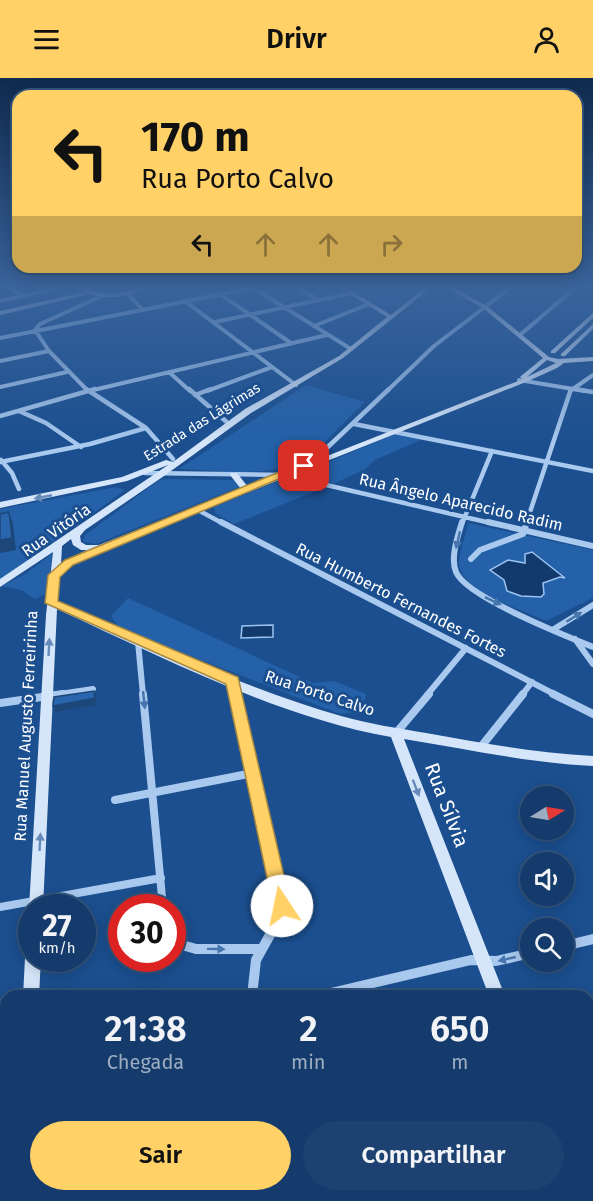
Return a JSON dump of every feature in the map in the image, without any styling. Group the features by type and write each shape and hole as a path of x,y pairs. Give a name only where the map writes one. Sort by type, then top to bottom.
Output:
{"street":[{"path":"41,339 67,372 87,391 146,428 173,459"},
{"path":"236,339 294,384"},
{"path":"286,339 291,343"},
{"path":"0,416 87,391 307,339"},
{"path":"334,339 349,348"},
{"name":"Estrada das Lágrimas","path":"0,505 86,489 142,474 173,459 227,423 294,384 360,339"},
{"path":"311,463 421,358 444,339"},
{"path":"525,339 549,354 563,358 593,359"},
{"path":"518,382 565,339"},
{"path":"54,575 69,562 105,546 538,375 563,358 580,339"},
{"path":"0,361 49,351"},
{"path":"195,395 272,367"},
{"path":"0,387 67,372"},
{"path":"169,372 227,423"},
{"path":"529,373 538,375"},
{"path":"471,559 480,550 523,534 571,388 593,375"},
{"path":"518,382 593,392"},
{"path":"18,410 46,423 81,447"},
{"name":"Estrada das Lágrimas","path":"128,498 227,423"},
{"path":"354,424 593,471"},
{"path":"19,489 1,461 81,447 146,428"},
{"path":"492,451 464,517 454,563 456,574 472,592 593,647"},
{"path":"142,474 136,482 150,483"},
{"name":"Rua Ângelo Aparecido Radim","path":"142,474 283,475 593,546"},
{"path":"234,475 245,489"},
{"path":"86,489 120,486 128,491 128,498"},
{"name":"Rua Vitória","path":"0,584 128,498"},
{"name":"Rua Humberto Fernandes Fortes","path":"196,509 593,714"},
{"path":"82,529 75,539 79,546 105,546"},
{"name":"Rua Manuel Augusto Ferreirinha","path":"36,894 46,696 58,546"},
{"name":"Rua Porto Calvo","path":"52,603 232,681 337,720 396,733 550,760 593,761"},
{"path":"554,629 593,605"},
{"path":"574,639 593,664"},
{"path":"138,642 162,894"},
{"path":"396,733 466,648"},
{"path":"232,681 282,906 281,919 261,948 256,960 253,990"},
{"path":"479,748 532,682"},
{"path":"0,703 93,689"},
{"name":"Rua Sílvia","path":"396,733 494,990"},
{"path":"115,800 253,773"},
{"path":"84,894 161,878"},
{"path":"0,907 18,906"},
{"path":"574,944 593,939"},
{"path":"186,946 196,949 261,948"},
{"path":"344,990 471,960 496,961 520,956"},
{"path":"31,990 32,972"}],"shaded area":[{"path":"306,385 365,402 319,446 291,465 277,469 243,472 179,469"},
{"path":"395,434 425,438 375,460 364,470 333,484 300,474"},
{"path":"159,480 234,480 239,487 96,544 83,542 85,535"},
{"path":"279,481 321,489 234,524 215,513 214,507"},
{"path":"116,487 125,490 0,580 0,509"},
{"path":"468,523 593,550 593,598 546,621 481,591 462,574 459,564"},
{"path":"532,552 565,578 560,577 543,583 544,594 541,597 521,596 507,591 504,580 490,570 508,560 525,563 525,554"},
{"path":"52,554 48,593 35,599 21,590 1,586 24,575"},
{"path":"128,598 313,683 334,681 366,694 364,704 350,713 340,714 119,628 111,616"},
{"path":"273,625 273,637 241,638 242,626"}],"building":[{"path":"9,512 12,538 0,540 0,514"},
{"path":"94,691 95,698 53,706 54,697"}],"route":[{"path":"282,906 232,681 52,603 54,575 69,562 304,466"}]}
